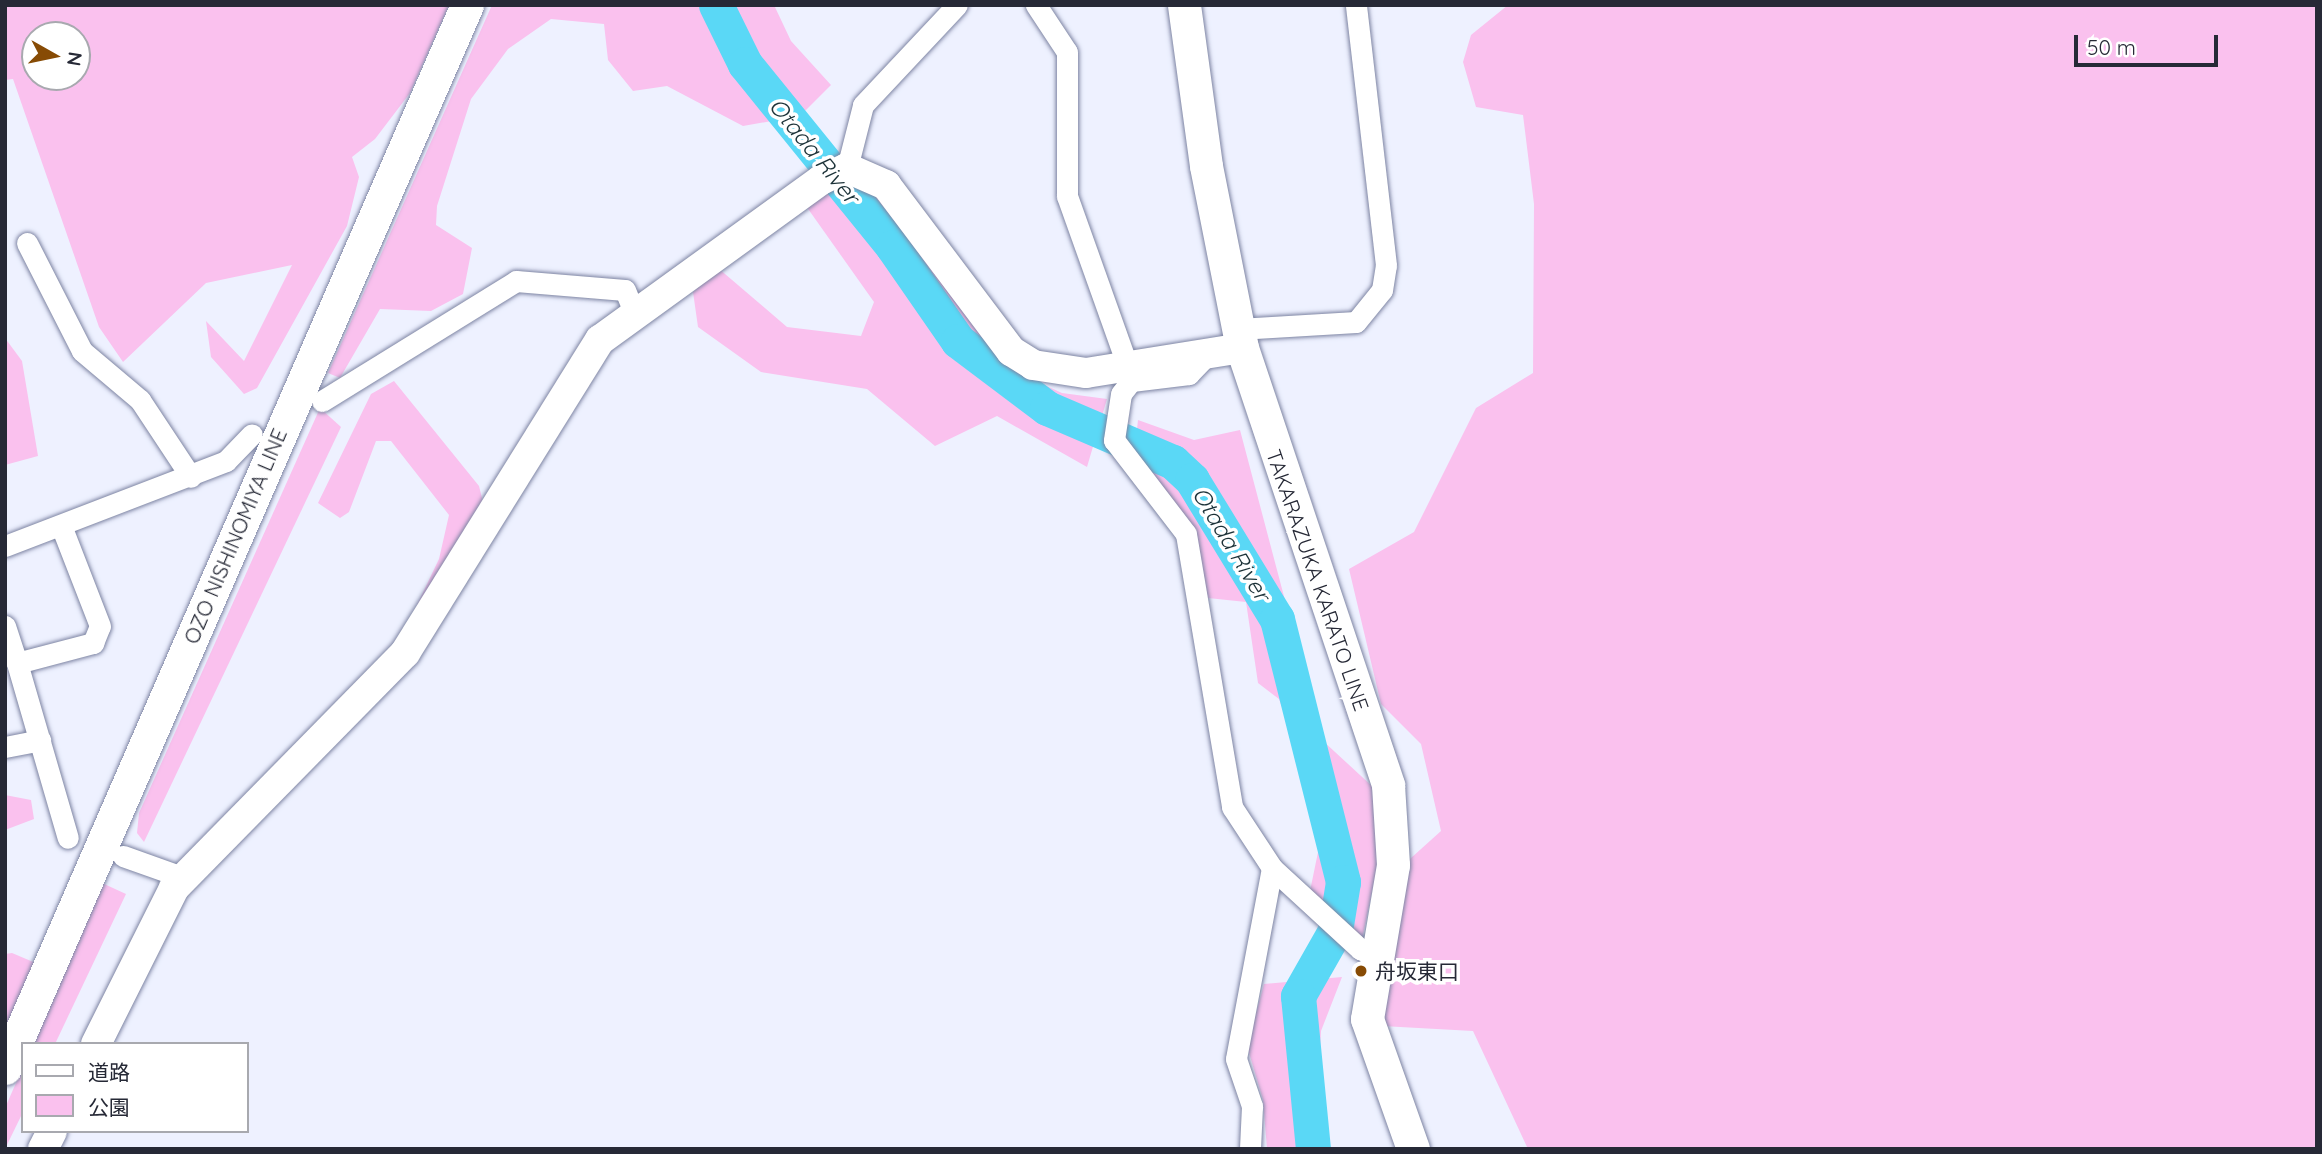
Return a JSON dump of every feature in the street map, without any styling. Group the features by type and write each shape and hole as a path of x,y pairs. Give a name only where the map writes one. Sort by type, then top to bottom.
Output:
{"main road":[{"name":"OZO NISHINOMIYA LINE","path":"5,1068 467,5"},
{"name":"TAKARAZUKA KARATO LINE","path":"1184,5 1240,338 1388,785 1393,865 1367,1019 1413,1149"}],"street":[{"path":"97,1042 182,877 405,653 577,372 633,310 847,168 863,106 957,5"},
{"path":"1036,5 1067,52 1067,196 1129,367"},
{"path":"847,168 886,186 1022,359 1064,373 1129,367 1208,354 1240,338 1356,322 1382,290 1386,265 1356,5"},
{"path":"27,243 82,351 140,400 191,477"},
{"path":"323,401 516,281 625,290 633,310"},
{"path":"1208,354 1189,374 1131,381 1121,394 1114,440 1186,534 1232,807 1272,868 1360,949 1378,957"},
{"path":"5,546 62,528 191,477 226,461 253,434"},
{"path":"17,663 93,643 100,626 62,528"},
{"path":"6,631 68,838"},
{"path":"5,747 40,740"},
{"path":"123,856 182,877"},
{"path":"1250,1149 1252,1106 1236,1059 1272,868"},
{"path":"43,1149 51,1133"}],"green space":[{"path":"5,5 449,5 410,93 375,139 352,157 359,177 347,226 257,388 244,394 211,357 206,321 244,361 292,265 206,283 123,362 99,327 13,79 5,80"},
{"path":"492,5 774,5 791,41 831,85 800,116 743,126 667,86 633,91 608,60 604,24 551,19 508,49 471,99 437,206 436,225 472,248 463,294 431,311 380,309 340,378 328,373"},
{"path":"1508,5 2317,5 2317,1149 1528,1149 1473,1031 1382,1026 1401,867 1441,831 1421,744 1381,704 1349,569 1414,532 1476,408 1533,373 1534,204 1523,115 1476,107 1463,62 1471,35"},
{"path":"849,182 873,193 1016,372 1062,393 1107,399 1087,467 997,416 935,446 867,389 761,372 698,327 693,292 718,268 787,327 861,336 874,302 806,206"},
{"path":"5,338 22,361 38,456 5,465"},
{"path":"394,381 479,486 484,506 404,632 439,559 449,515 391,441 376,441 349,512 340,518 318,503 371,394"},
{"path":"320,408 341,427 144,842 137,833 139,813"},
{"path":"1138,420 1194,440 1240,430 1322,740 1373,787 1381,849 1360,949 1310,891 1324,823 1279,699 1258,683 1246,602 1208,598 1188,522 1134,457"},
{"path":"5,795 31,800 34,819 5,830"},
{"path":"102,883 126,894 56,1042 34,1042"},
{"path":"12,953 38,964 5,1033 5,954"},
{"path":"1342,977 1321,1031 1316,1129 1328,1149 1267,1149 1263,1100 1247,1046 1264,984"},
{"path":"21,1072 21,1116 5,1149 5,1108"}],"waterway":[{"name":"Otada River","path":"716,5 745,64 893,247 958,341 1047,408 1173,462 1192,480 1277,619 1343,882 1335,931 1298,996 1313,1149"}],"place":[{"name":"舟坂東口","path":"1361,971"}]}
